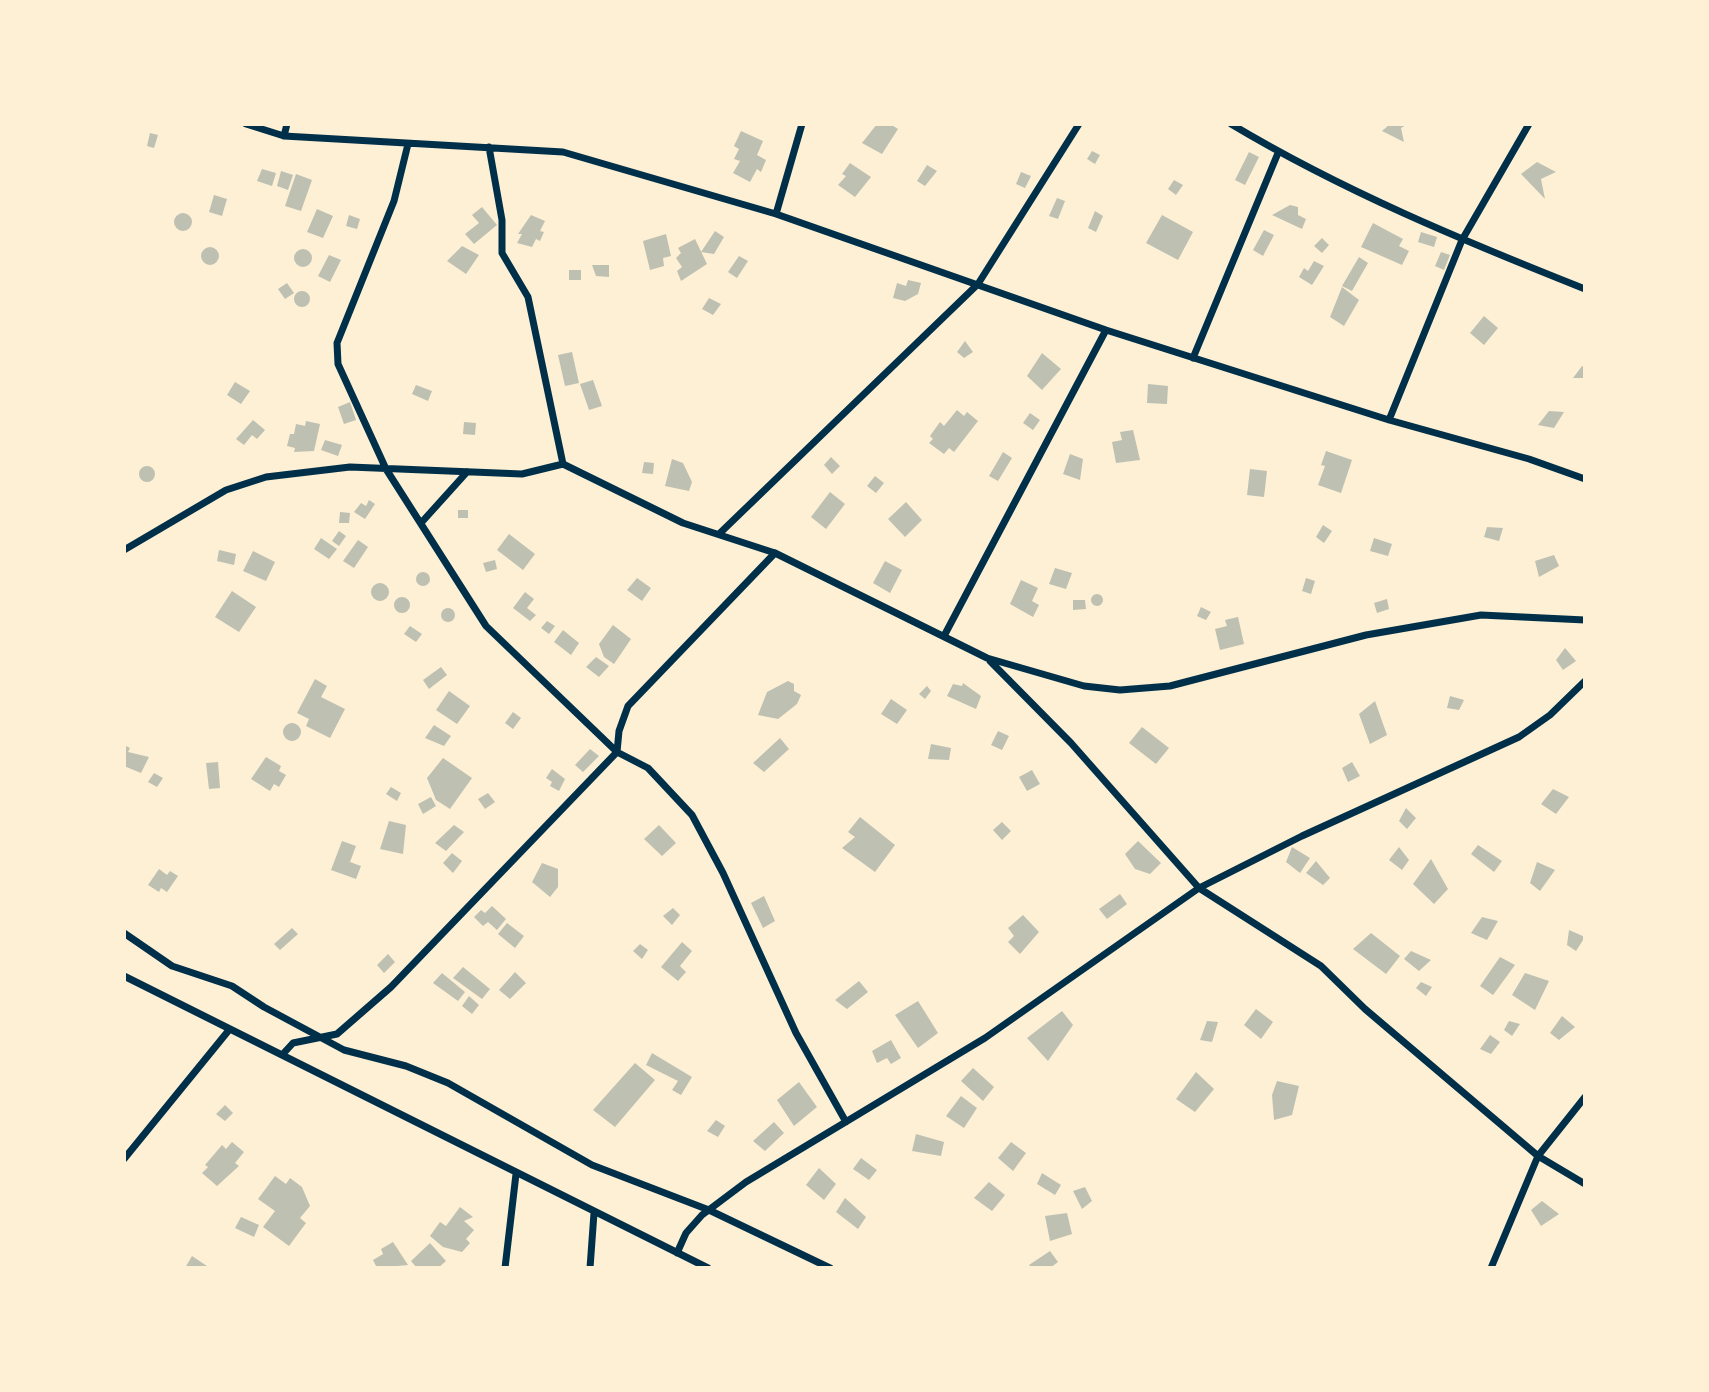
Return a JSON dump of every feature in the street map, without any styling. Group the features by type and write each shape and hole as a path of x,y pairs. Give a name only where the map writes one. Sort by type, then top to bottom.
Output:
{"street":[{"path":"246,124 284,136 563,152 776,214 1105,330 1389,420 1529,458 1585,479"},
{"path":"284,136 287,124"},
{"path":"776,214 802,124"},
{"path":"719,534 978,284 1079,124"},
{"path":"1231,124 1278,153 1462,240 1585,289"},
{"path":"1389,420 1462,240 1529,124"},
{"path":"408,144 394,201 337,343 338,363 386,469 486,626 617,752 648,768 692,815 796,1033 846,1122"},
{"path":"489,147 502,220 502,253 528,297 563,464"},
{"path":"1193,358 1278,153"},
{"path":"944,636 1105,330"},
{"path":"124,550 226,490 266,477 350,467 522,474 563,464 683,523 775,553 987,658 1084,686 1120,690 1170,686 1366,635 1480,615 1585,620"},
{"path":"421,523 467,472"},
{"path":"282,1055 293,1043 337,1034 391,987 617,752 619,732 628,706 775,553"},
{"path":"987,658 1071,743 1199,888 1330,973 1372,1016 1538,1156 1585,1184"},
{"path":"677,1253 686,1233 709,1210 746,1182 985,1038 1199,888 1302,836 1519,737 1543,720 1585,681"},
{"path":"124,933 172,966 232,986 264,1007 351,1052 394,1063 448,1083 592,1164 709,1210 830,1268"},
{"path":"124,976 708,1268"},
{"path":"124,1159 229,1030"},
{"path":"1491,1268 1538,1156 1585,1097"},
{"path":"505,1268 516,1174"},
{"path":"590,1268 594,1213"}],"building":[{"path":"877,124 890,124 898,129 882,154 862,143"},
{"path":"1390,124 1408,124 1401,128 1404,142 1382,131"},
{"path":"741,131 763,141 757,155 766,160 761,172 757,169 750,182 733,173 740,161 734,159 739,149 734,146"},
{"path":"150,133 158,135 154,148 147,146"},
{"path":"1092,151 1100,155 1095,164 1087,159"},
{"path":"1249,152 1259,157 1245,185 1235,180"},
{"path":"1537,162 1556,172 1541,179 1545,199 1521,174"},
{"path":"850,163 871,177 855,197 838,185 846,176 842,174"},
{"path":"927,165 937,171 925,186 917,181"},
{"path":"262,169 276,173 272,186 257,181"},
{"path":"281,171 293,175 288,190 277,186"},
{"path":"1021,172 1031,176 1025,188 1016,184"},
{"path":"296,174 312,180 301,211 285,206"},
{"path":"1174,180 1183,185 1176,195 1168,189"},
{"path":"214,195 227,199 222,216 209,212"},
{"path":"1057,198 1065,201 1058,219 1049,216"},
{"path":"1290,205 1298,207 1298,215 1306,219 1302,229 1272,215"},
{"path":"482,207 497,225 474,244 465,234 479,223 472,215"},
{"path":"317,209 333,216 323,238 307,232"},
{"path":"1095,211 1103,216 1096,232 1088,228"},
{"path":"179,213 187,213 192,222 190,229 179,231 174,226 174,218"},
{"path":"349,215 360,219 357,229 346,226"},
{"path":"531,215 545,221 540,231 544,232 540,241 536,239 532,247 517,243 522,234 518,234"},
{"path":"1162,215 1193,232 1178,260 1146,243"},
{"path":"1373,223 1403,239 1399,246 1409,251 1402,265 1361,247"},
{"path":"1264,230 1274,235 1263,256 1253,250"},
{"path":"715,231 724,237 714,254 701,252"},
{"path":"1421,232 1437,237 1434,247 1418,242"},
{"path":"666,234 671,256 663,258 664,266 650,270 643,241"},
{"path":"1322,238 1329,245 1322,253 1314,246"},
{"path":"695,239 707,264 681,281 677,271 682,267 676,258 681,253 678,248"},
{"path":"462,246 479,255 466,274 447,261"},
{"path":"210,247 216,250 219,256 216,262 210,265 204,262 201,256 204,250"},
{"path":"303,249 309,252 312,258 309,264 303,267 297,264 294,258 297,252"},
{"path":"1441,252 1450,255 1444,270 1435,266"},
{"path":"329,255 341,260 330,282 318,276"},
{"path":"739,256 748,261 737,278 728,272"},
{"path":"1359,257 1368,263 1352,291 1342,286"},
{"path":"1314,261 1324,266 1312,285 1299,277 1304,268 1308,271"},
{"path":"592,265 609,265 609,277 596,276"},
{"path":"569,270 581,270 581,280 569,280"},
{"path":"908,280 921,283 918,294 905,301 893,298 897,283 906,286"},
{"path":"287,283 294,293 285,299 278,289"},
{"path":"1342,287 1359,300 1344,326 1330,317"},
{"path":"302,291 308,293 308,305 302,307 296,305 294,299 296,293"},
{"path":"709,298 721,304 713,315 702,309"},
{"path":"1484,316 1498,328 1484,345 1470,333"},
{"path":"965,341 973,352 964,358 957,352"},
{"path":"572,352 579,383 565,386 558,355"},
{"path":"1042,353 1061,369 1042,390 1027,376"},
{"path":"1582,366 1585,367 1583,378 1573,378"},
{"path":"593,380 602,406 589,410 580,384"},
{"path":"235,382 250,391 241,404 227,395"},
{"path":"1148,384 1168,386 1167,404 1147,403"},
{"path":"416,385 432,391 428,401 412,394"},
{"path":"350,402 356,420 344,424 338,407"},
{"path":"957,410 964,416 967,412 978,421 954,452 949,448 944,454 929,443 933,439 930,436 940,422 944,426"},
{"path":"1549,411 1564,412 1554,428 1538,425"},
{"path":"1030,413 1040,420 1033,430 1023,423"},
{"path":"253,420 265,430 257,439 252,435 244,445 236,439"},
{"path":"306,421 320,424 314,451 294,452 295,448 287,446 290,434 294,434 296,424 305,426"},
{"path":"464,422 476,423 475,435 463,434"},
{"path":"1133,430 1140,460 1116,463 1112,442 1122,440 1120,432"},
{"path":"325,440 342,445 338,456 321,450"},
{"path":"1326,451 1352,460 1341,493 1318,485 1325,466 1321,465"},
{"path":"1003,452 1012,458 998,481 989,476"},
{"path":"1070,454 1083,459 1080,480 1063,474"},
{"path":"831,457 840,466 832,474 824,465"},
{"path":"672,459 683,463 692,482 689,491 665,486"},
{"path":"644,462 654,463 653,474 642,473"},
{"path":"147,466 155,474 147,482 139,474"},
{"path":"1250,469 1267,471 1264,497 1247,495"},
{"path":"875,476 884,483 876,493 867,486"},
{"path":"830,492 845,504 826,529 811,517"},
{"path":"369,500 375,504 365,519 354,512 361,503 366,506"},
{"path":"906,502 922,520 905,537 888,519"},
{"path":"458,510 468,510 468,518 458,518"},
{"path":"340,512 350,513 349,523 339,523"},
{"path":"1323,525 1332,531 1324,543 1316,537"},
{"path":"1487,527 1503,528 1499,541 1484,537"},
{"path":"339,531 346,536 339,546 332,541"},
{"path":"509,534 535,554 523,570 497,550"},
{"path":"321,538 337,549 329,559 314,549"},
{"path":"1374,538 1392,544 1388,556 1370,551"},
{"path":"358,540 368,547 354,568 343,561"},
{"path":"219,550 236,554 234,565 217,561"},
{"path":"253,551 275,562 266,581 243,571"},
{"path":"1554,555 1559,566 1539,577 1535,561"},
{"path":"495,560 497,569 486,572 483,563"},
{"path":"885,561 902,570 890,593 873,583"},
{"path":"1055,568 1072,573 1066,589 1049,584"},
{"path":"423,572 428,574 428,584 423,586 418,584 416,579 418,574"},
{"path":"637,578 651,588 642,601 627,590"},
{"path":"1306,578 1315,581 1311,594 1302,591"},
{"path":"1021,580 1038,588 1032,601 1039,605 1033,617 1010,604"},
{"path":"380,583 386,586 389,592 386,598 380,601 374,598 371,592 374,586"},
{"path":"232,591 256,607 239,632 215,617"},
{"path":"525,592 534,599 527,608 536,615 530,621 513,608"},
{"path":"1092,595 1102,595 1102,605 1092,605"},
{"path":"402,597 410,605 402,613 394,605"},
{"path":"1387,599 1389,609 1377,613 1374,603"},
{"path":"1073,600 1085,600 1086,609 1073,610"},
{"path":"1201,607 1211,612 1206,620 1197,616"},
{"path":"448,608 453,610 453,620 448,622 443,620 441,615 443,610"},
{"path":"1238,617 1244,644 1220,650 1215,629 1227,626 1225,620"},
{"path":"547,621 555,626 549,634 541,628"},
{"path":"613,625 631,639 614,664 604,657 599,644"},
{"path":"410,626 422,634 416,642 404,634"},
{"path":"563,630 579,643 571,655 554,642"},
{"path":"1565,648 1576,661 1563,670 1556,660"},
{"path":"596,657 609,666 599,677 586,667"},
{"path":"441,667 447,675 429,689 423,680"},
{"path":"315,679 327,686 321,697 345,709 330,738 306,726 309,719 297,713"},
{"path":"788,681 794,684 794,691 801,695 797,704 778,719 758,715 767,692"},
{"path":"963,683 981,696 976,709 947,696 953,684 962,686"},
{"path":"927,686 931,691 925,699 919,694"},
{"path":"449,691 470,706 457,724 436,710"},
{"path":"1450,696 1464,700 1459,710 1447,708"},
{"path":"891,699 907,710 897,724 881,714"},
{"path":"1375,701 1387,735 1370,744 1359,714"},
{"path":"513,712 521,718 513,729 505,723"},
{"path":"292,723 298,726 301,732 298,738 292,741 286,738 283,732 286,726"},
{"path":"434,725 451,736 444,746 425,738"},
{"path":"1142,727 1169,748 1156,764 1129,743"},
{"path":"998,731 1009,736 1002,750 991,745"},
{"path":"780,738 789,749 764,772 753,763"},
{"path":"931,744 951,748 949,760 928,759"},
{"path":"124,745 130,748 128,752 149,757 141,773 124,766"},
{"path":"590,749 599,756 583,772 575,765"},
{"path":"266,757 281,766 279,771 286,775 279,787 274,784 270,791 251,779"},
{"path":"443,758 472,778 450,809 436,800 427,778"},
{"path":"218,762 220,788 209,789 206,763"},
{"path":"1352,762 1360,776 1348,782 1342,768"},
{"path":"552,769 565,779 559,791 550,786 552,782 546,778"},
{"path":"1032,770 1040,784 1027,791 1019,777"},
{"path":"154,773 163,778 157,787 148,782"},
{"path":"391,787 401,793 397,801 386,794"},
{"path":"1553,789 1569,797 1556,814 1541,804"},
{"path":"488,793 495,802 485,809 478,799"},
{"path":"431,797 436,806 423,814 418,804"},
{"path":"1406,808 1416,818 1407,829 1399,821"},
{"path":"860,817 895,845 875,872 842,848 855,837 848,832"},
{"path":"389,821 406,825 403,854 380,849"},
{"path":"1002,822 1011,831 1002,840 993,830"},
{"path":"454,825 464,832 446,851 435,843"},
{"path":"659,825 676,843 662,856 644,839"},
{"path":"342,841 356,846 350,862 361,866 356,879 331,870"},
{"path":"1138,841 1161,863 1150,874 1135,869 1125,854"},
{"path":"1478,845 1502,861 1494,872 1471,854"},
{"path":"1292,847 1310,858 1300,873 1286,862"},
{"path":"1399,847 1409,860 1402,870 1389,860"},
{"path":"452,853 462,861 453,873 443,863"},
{"path":"1431,859 1448,889 1434,904 1413,884"},
{"path":"1316,861 1330,878 1323,885 1306,873"},
{"path":"1537,862 1555,870 1540,891 1530,883"},
{"path":"542,863 558,869 558,887 550,897 532,882"},
{"path":"159,869 167,875 170,871 178,876 167,892 161,888 159,892 148,885"},
{"path":"1120,894 1127,904 1107,919 1099,909"},
{"path":"764,896 775,921 763,928 751,903"},
{"path":"492,906 506,919 497,930 488,922 483,926 474,917 481,910 485,913"},
{"path":"673,908 680,915 672,925 663,916"},
{"path":"1023,915 1039,932 1020,954 1008,942 1014,936 1008,928"},
{"path":"1482,917 1498,921 1487,940 1471,933"},
{"path":"507,923 524,936 515,948 498,934"},
{"path":"292,928 298,934 280,950 274,944"},
{"path":"1569,930 1585,937 1576,951 1567,945"},
{"path":"1371,933 1400,956 1386,974 1353,949"},
{"path":"682,942 692,951 680,966 686,972 678,981 661,967"},
{"path":"640,944 648,950 642,959 633,951"},
{"path":"1411,951 1431,960 1419,971 1404,959"},
{"path":"388,954 395,962 384,973 377,965"},
{"path":"1500,957 1515,965 1493,995 1480,986"},
{"path":"463,967 490,989 482,999 453,978"},
{"path":"515,972 526,983 510,999 499,990"},
{"path":"442,973 465,992 458,1001 433,983"},
{"path":"1525,973 1549,981 1535,1010 1512,995"},
{"path":"859,981 868,992 847,1009 835,1000"},
{"path":"1421,982 1432,987 1426,996 1416,988"},
{"path":"469,996 479,1005 472,1014 462,1006"},
{"path":"918,1001 938,1033 918,1048 895,1015"},
{"path":"1256,1009 1273,1022 1261,1039 1244,1025"},
{"path":"1062,1011 1073,1025 1048,1061 1027,1038"},
{"path":"1562,1016 1575,1027 1559,1040 1550,1033"},
{"path":"1207,1021 1218,1022 1212,1042 1200,1040"},
{"path":"1509,1021 1520,1024 1512,1036 1504,1030"},
{"path":"1490,1035 1500,1042 1491,1054 1480,1049"},
{"path":"891,1040 901,1058 891,1064 887,1058 877,1063 872,1051"},
{"path":"652,1053 692,1077 681,1095 672,1090 678,1081 646,1065"},
{"path":"635,1063 655,1080 615,1127 593,1110"},
{"path":"973,1068 994,1087 983,1101 961,1081"},
{"path":"1196,1072 1214,1089 1195,1112 1176,1099"},
{"path":"1277,1081 1299,1086 1292,1115 1274,1120 1272,1095"},
{"path":"799,1082 817,1107 794,1126 777,1100"},
{"path":"961,1096 977,1108 964,1128 946,1116"},
{"path":"225,1105 233,1113 225,1121 216,1114"},
{"path":"716,1120 725,1126 718,1137 707,1131"},
{"path":"774,1122 784,1133 765,1151 753,1141"},
{"path":"916,1134 944,1142 941,1156 912,1151"},
{"path":"232,1142 244,1152 235,1163 239,1166 217,1186 202,1173 208,1167 205,1165 222,1145 226,1149"},
{"path":"1011,1142 1026,1153 1013,1171 998,1158"},
{"path":"861,1158 877,1170 869,1180 853,1169"},
{"path":"819,1168 836,1184 824,1200 806,1185"},
{"path":"1042,1173 1061,1185 1055,1195 1037,1184"},
{"path":"275,1176 286,1184 290,1178 302,1187 310,1206 300,1218 306,1223 289,1246 263,1227 275,1211 258,1199"},
{"path":"989,1182 1005,1195 992,1211 974,1198"},
{"path":"1085,1187 1092,1201 1082,1209 1073,1191"},
{"path":"845,1198 866,1217 858,1229 836,1212"},
{"path":"1542,1201 1559,1214 1541,1226 1531,1210"},
{"path":"460,1207 473,1217 464,1221 474,1230 466,1239 470,1243 462,1252 443,1247 430,1236 440,1222 446,1226"},
{"path":"1067,1213 1072,1234 1050,1241 1045,1216"},
{"path":"241,1217 259,1225 254,1237 235,1228"},
{"path":"393,1242 408,1265 377,1268 373,1260 383,1254 381,1249"},
{"path":"430,1243 446,1261 438,1268 417,1268 411,1261"},
{"path":"1050,1251 1058,1262 1050,1268 1032,1268 1029,1265"},
{"path":"192,1256 210,1268 185,1268"}]}
